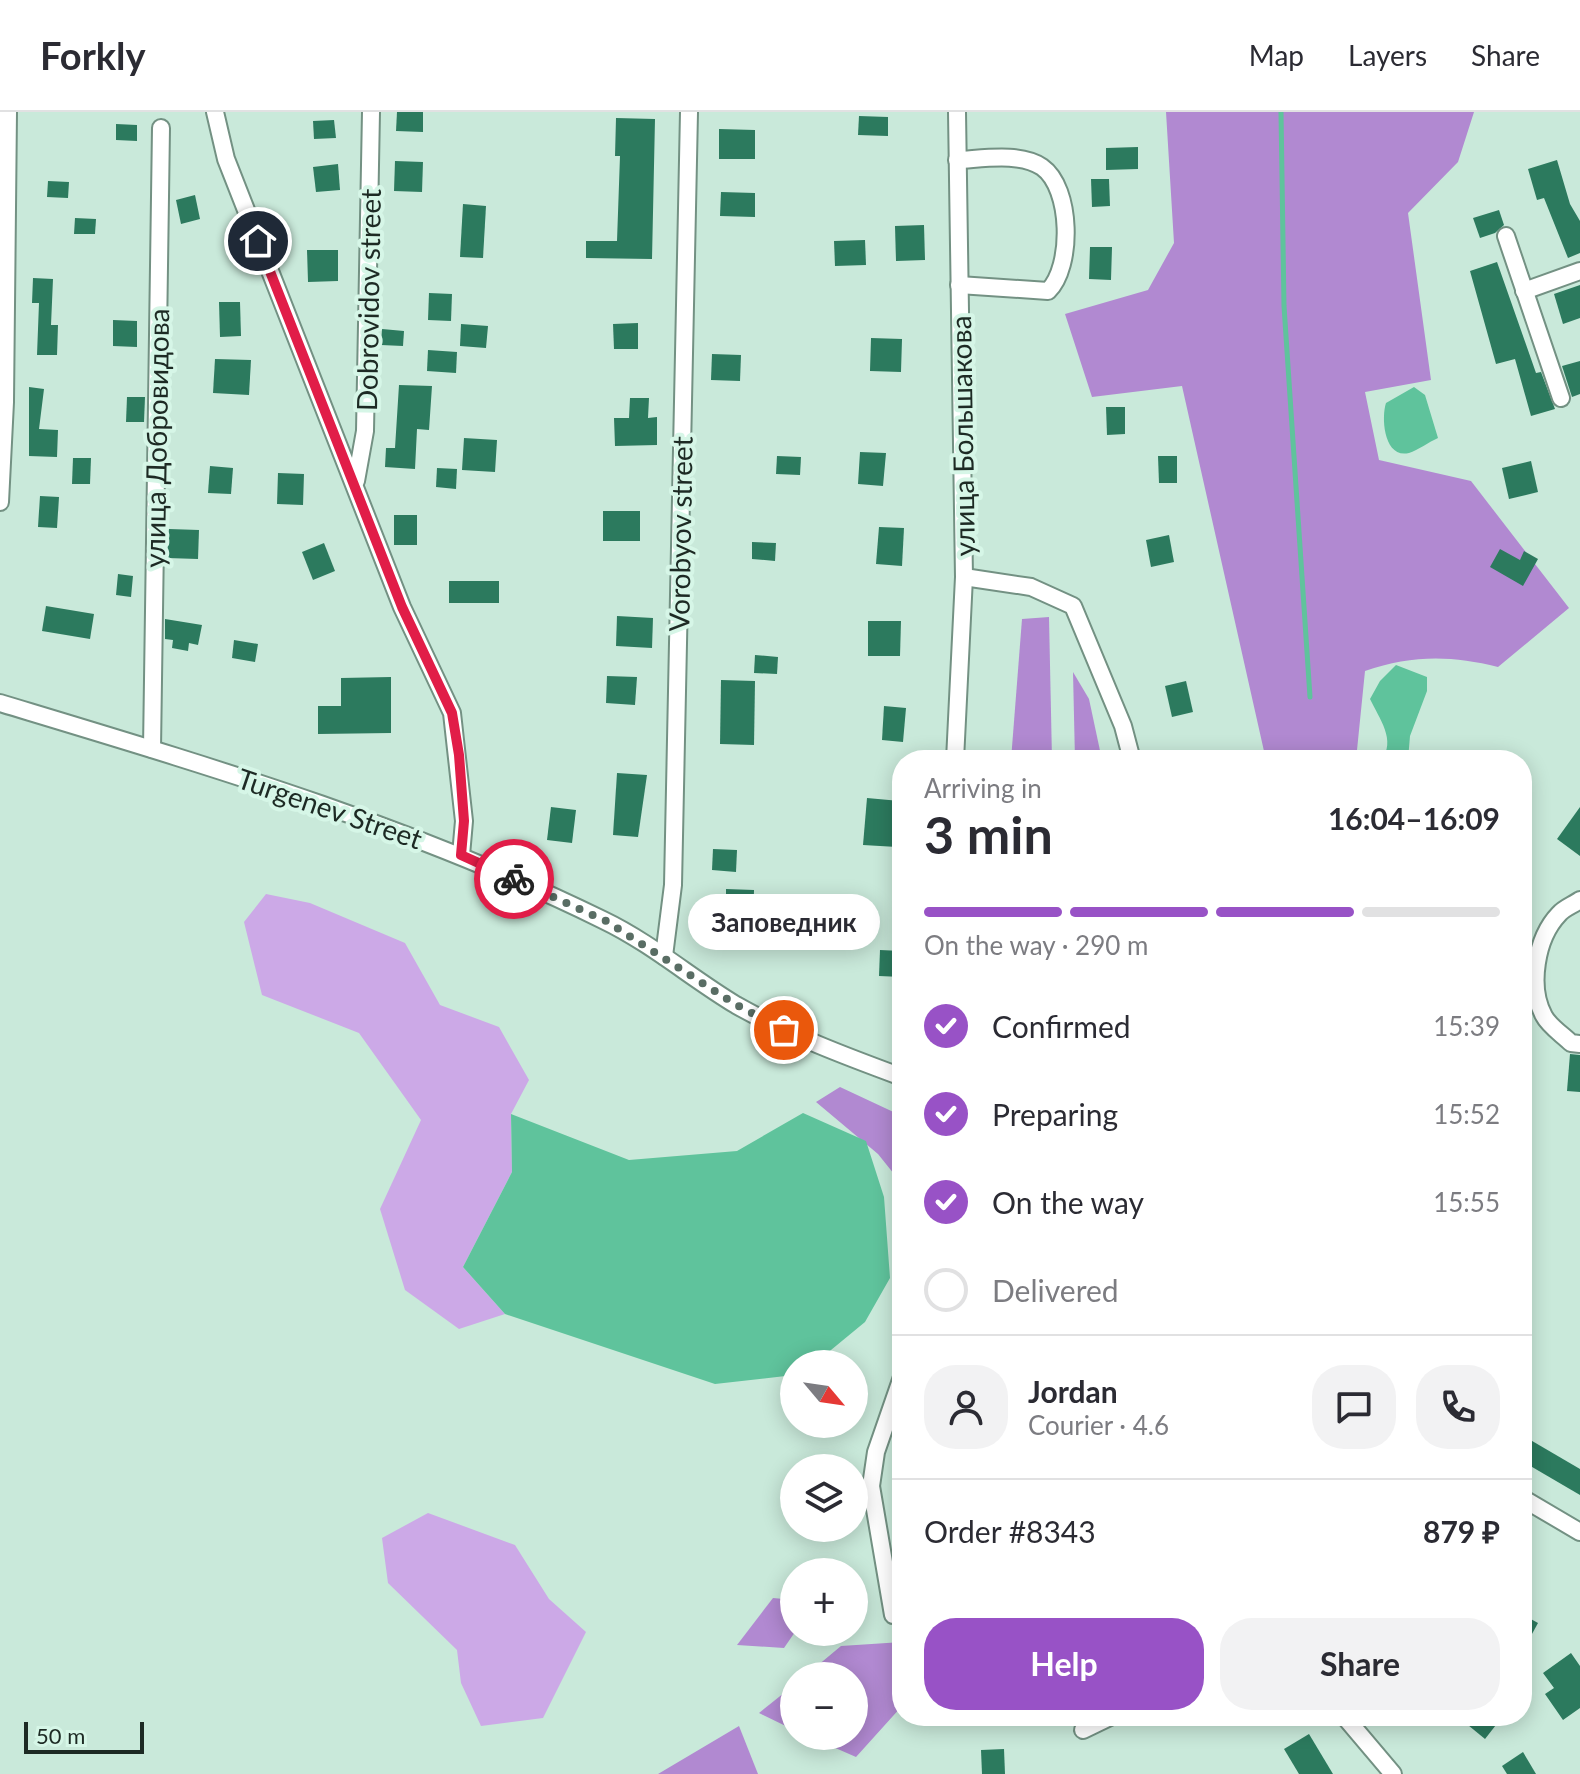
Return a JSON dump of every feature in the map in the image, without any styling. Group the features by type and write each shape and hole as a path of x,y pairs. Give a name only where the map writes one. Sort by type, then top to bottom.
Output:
{"street":[{"path":"0,502 5,402 8,112"},
{"name":"Dobrovidov street","path":"215,112 226,159 402,607 452,713 464,821 461,855"},
{"name":"Dobrovidov street","path":"356,488 365,431 371,112"},
{"name":"Vorobyov street","path":"664,956 673,885 689,112"},
{"name":"улица Большакова","path":"955,750 964,577 957,112"},
{"name":"улица Добровидова","path":"152,749 161,128"},
{"path":"957,160 1019,159 1044,169 1058,188 1064,221 1065,262 1057,282 1048,291 959,285"},
{"path":"1506,236 1561,398"},
{"path":"1524,291 1580,271"},
{"path":"964,577 1031,587 1073,606 1123,726 1129,750"},
{"name":"Turgenev Street","path":"0,703 292,792 461,855 606,921 735,1004 808,1042 892,1073"},
{"path":"1575,1043 1544,1017 1536,987 1536,963 1547,932 1559,913 1580,900"},
{"path":"892,1406 876,1452 871,1486 892,1609"},
{"path":"1532,1504 1580,1532"},
{"path":"1083,1730 1091,1726"},
{"path":"1352,1726 1393,1774"}],"shaded area":[{"path":"1166,112 1474,112 1458,162 1408,213 1431,380 1365,392 1379,460 1471,481 1569,608 1498,667 1464,660 1431,658 1365,671 1357,750 1264,750 1182,386 1092,397 1065,314 1148,290 1174,243"},
{"path":"1414,387 1425,395 1438,438 1412,452 1401,453 1394,450 1386,436 1386,403"},
{"path":"1049,617 1052,750 1012,750 1022,619"},
{"path":"1396,665 1427,677 1427,691 1410,736 1409,750 1386,750 1387,737 1370,699 1380,681"},
{"path":"1073,672 1089,699 1100,750 1075,750"},
{"path":"266,894 310,903 405,943 440,1005 499,1027 529,1080 511,1114 512,1172 463,1267 505,1314 459,1329 405,1290 380,1209 421,1120 359,1033 262,995 244,922"},
{"path":"840,1087 892,1111 892,1172 878,1154 816,1102"},
{"path":"803,1113 866,1141 884,1197 890,1278 865,1322 831,1350 780,1350 780,1377 715,1384 505,1314 463,1267 512,1172 511,1114 629,1160 737,1151"},
{"path":"428,1513 515,1545 549,1599 586,1632 543,1718 481,1726 461,1683 457,1650 388,1583 382,1538"},
{"path":"773,1598 780,1599 780,1646 785,1646 784,1648 737,1645"},
{"path":"892,1643 892,1717 868,1744 868,1662 822,1662 841,1646"},
{"path":"780,1696 780,1723 759,1713"},
{"path":"739,1726 758,1774 658,1774"},
{"path":"840,1750 862,1750 856,1757"}],"building":[{"path":"397,112 423,112 423,132 396,131"},
{"path":"859,116 888,117 888,136 858,135"},
{"path":"616,118 655,119 652,259 586,258 586,241 617,241 620,156 615,156"},
{"path":"334,120 336,138 314,139 313,121"},
{"path":"116,124 137,125 137,141 116,140"},
{"path":"719,129 755,130 755,159 719,159"},
{"path":"1138,147 1138,169 1106,170 1106,148"},
{"path":"1557,160 1570,204 1580,221 1580,253 1568,258 1544,198 1537,200 1528,169"},
{"path":"395,161 423,162 422,192 394,191"},
{"path":"338,164 340,190 316,192 313,167"},
{"path":"1091,179 1109,179 1110,206 1092,207"},
{"path":"48,181 69,182 68,198 47,197"},
{"path":"721,192 755,193 755,217 720,216"},
{"path":"195,195 200,219 181,224 176,200"},
{"path":"463,204 486,206 483,258 460,257"},
{"path":"1499,210 1504,225 1495,233 1480,238 1473,218"},
{"path":"75,218 96,219 95,234 74,234"},
{"path":"924,225 925,260 896,261 895,226"},
{"path":"865,240 866,265 835,266 834,241"},
{"path":"1090,247 1112,247 1111,280 1089,279"},
{"path":"307,250 338,250 338,281 308,282"},
{"path":"1497,262 1536,373 1541,372 1555,409 1531,416 1515,359 1496,364 1470,271"},
{"path":"33,278 53,279 51,325 58,325 57,355 37,355 39,303 32,303"},
{"path":"1580,285 1580,318 1563,324 1554,294"},
{"path":"429,293 452,294 451,321 428,320"},
{"path":"219,302 240,302 241,336 220,337"},
{"path":"113,320 137,321 137,347 113,346"},
{"path":"638,323 638,349 614,349 613,324"},
{"path":"461,324 488,326 486,348 460,346"},
{"path":"382,329 404,331 403,346 381,345"},
{"path":"871,338 902,339 901,372 870,371"},
{"path":"428,350 457,352 456,373 427,371"},
{"path":"712,354 741,355 740,381 711,380"},
{"path":"215,359 251,360 249,395 213,393"},
{"path":"1580,361 1580,394 1572,397 1562,366"},
{"path":"399,385 432,386 429,430 417,429 415,469 385,467 386,448 395,448"},
{"path":"29,387 44,389 39,429 58,430 57,457 29,456"},
{"path":"127,397 145,397 144,422 126,422"},
{"path":"630,398 649,398 648,418 657,417 657,445 615,446 614,418 629,418"},
{"path":"1106,407 1125,407 1125,434 1107,435"},
{"path":"464,438 497,440 495,472 462,470"},
{"path":"860,452 886,453 883,486 858,484"},
{"path":"777,456 801,457 800,475 776,474"},
{"path":"1158,456 1177,456 1177,483 1159,483"},
{"path":"73,458 91,458 90,484 72,484"},
{"path":"1531,461 1538,492 1509,499 1502,468"},
{"path":"210,466 233,468 231,494 208,493"},
{"path":"437,468 457,469 456,489 436,487"},
{"path":"278,473 304,474 303,505 277,504"},
{"path":"40,496 59,497 57,528 38,527"},
{"path":"603,511 640,511 640,541 603,541"},
{"path":"394,515 417,515 417,545 394,545"},
{"path":"879,527 904,528 902,566 876,564"},
{"path":"169,529 199,530 198,559 167,558"},
{"path":"1169,535 1174,562 1151,567 1146,540"},
{"path":"752,542 776,543 775,561 752,559"},
{"path":"324,543 335,571 313,580 302,552"},
{"path":"1500,549 1520,560 1524,551 1538,559 1523,586 1490,567"},
{"path":"118,574 133,576 131,597 116,595"},
{"path":"449,581 499,581 499,603 449,603"},
{"path":"46,606 94,614 90,639 42,631"},
{"path":"617,616 653,618 652,648 616,646"},
{"path":"165,619 202,625 198,645 189,643 188,651 172,648 173,640 165,639"},
{"path":"868,621 901,621 900,656 868,656"},
{"path":"234,640 258,644 255,662 232,658"},
{"path":"755,655 778,657 777,674 754,673"},
{"path":"607,676 637,677 635,705 606,703"},
{"path":"391,677 391,733 318,734 318,706 341,706 341,678"},
{"path":"721,680 755,681 754,745 720,744"},
{"path":"1186,681 1193,712 1172,717 1165,686"},
{"path":"884,706 906,708 903,742 882,740"},
{"path":"617,773 647,775 638,837 613,835"},
{"path":"867,798 892,800 892,847 863,845"},
{"path":"551,807 576,810 572,843 547,840"},
{"path":"1580,807 1580,856 1557,839"},
{"path":"713,849 737,850 736,872 712,870"},
{"path":"726,889 754,890 753,931 726,930"},
{"path":"880,950 892,951 892,977 879,976"},
{"path":"1570,1054 1580,1055 1580,1092 1567,1091"},
{"path":"1532,1441 1580,1469 1580,1495 1532,1467"},
{"path":"1532,1620 1538,1623 1532,1634"},
{"path":"1571,1653 1580,1666 1580,1708 1563,1720 1545,1694 1554,1688 1543,1673"},
{"path":"1469,1726 1495,1726 1485,1739"},
{"path":"1309,1734 1333,1774 1299,1774 1284,1749"},
{"path":"1004,1749 1005,1774 982,1774 981,1750"},
{"path":"1523,1752 1536,1774 1507,1774 1502,1766"}],"waterway":[{"path":"1281,112 1284,306 1310,697"}],"way so far":[{"path":"514,879 606,921 735,1004 784,1030"}],"place":[{"name":"Заповедник","path":"784,1030"}],"route":[{"path":"258,241 402,607 452,713 464,821 461,855 514,879"}]}
